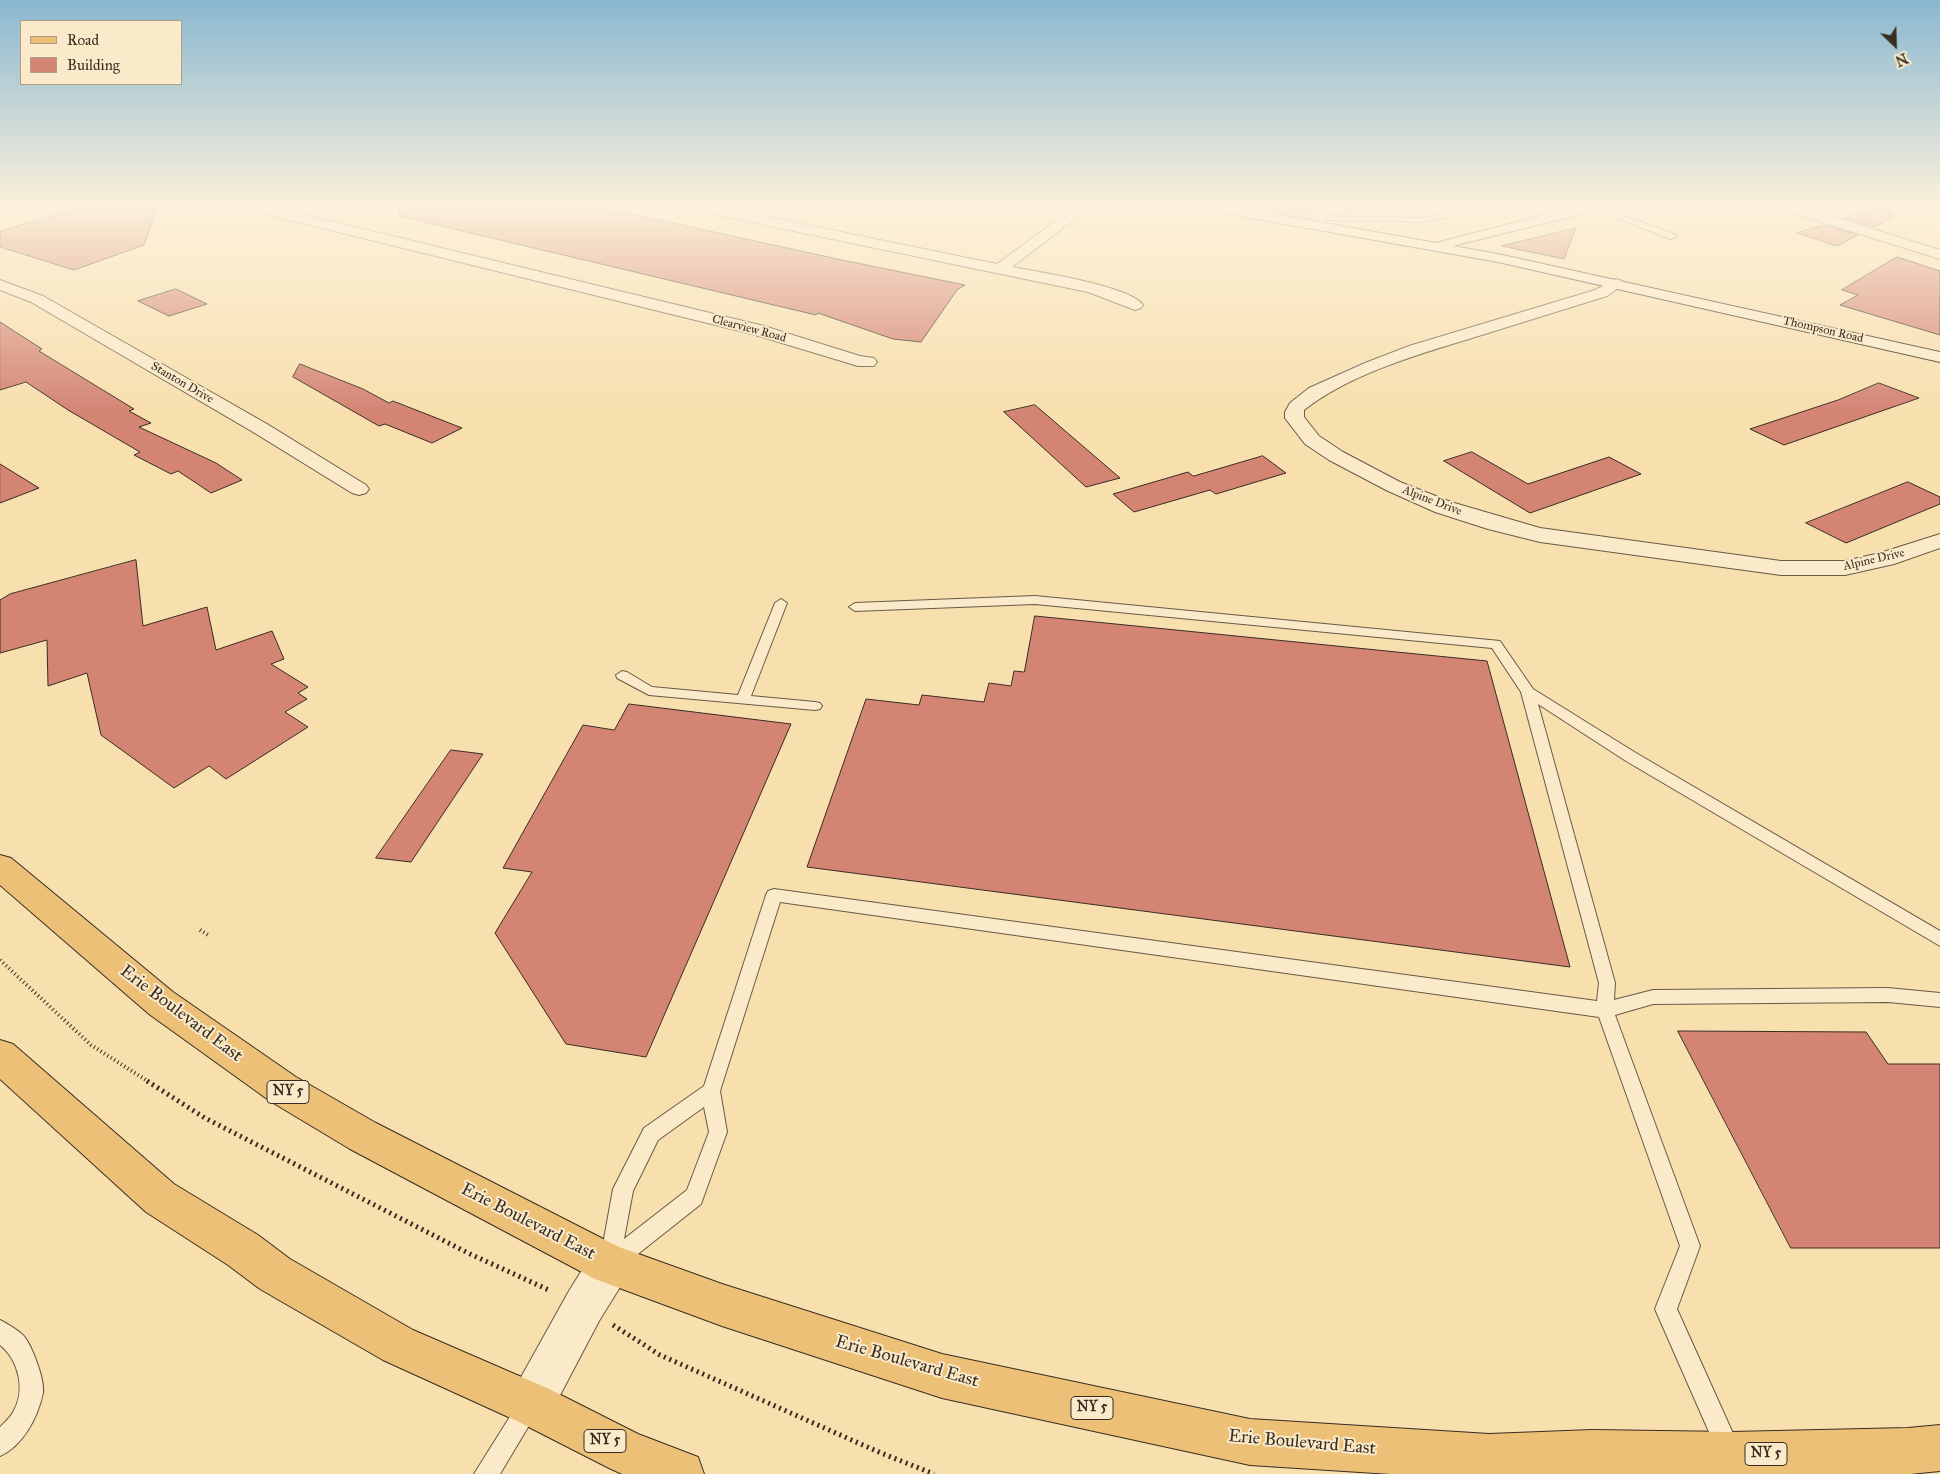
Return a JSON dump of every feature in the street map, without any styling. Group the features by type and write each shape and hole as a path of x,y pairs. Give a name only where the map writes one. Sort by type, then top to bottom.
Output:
{"main road":[{"name":"Erie Boulevard East","path":"0,867 161,1003 283,1089 363,1136 610,1264 722,1305 942,1376 1250,1442 1489,1457 1592,1453 1731,1455 1908,1451 1940,1448"},
{"name":"NY 5","path":"0,1056 160,1198 243,1250 276,1274 398,1345 531,1404 625,1452 681,1474"}],"street":[{"name":"Clearview Road","path":"532,275 758,330 858,362 868,362"},
{"path":"1024,275 1091,288 1117,296 1136,305"},
{"name":"Thompson Road","path":"1572,275 1940,357"},
{"name":"Alpine Drive","path":"1616,284 1594,295 1415,350 1372,366 1316,392 1296,407 1294,412 1295,418 1312,440 1336,456 1393,486 1443,507 1496,524 1540,535 1781,568 1844,568 1886,559 1940,541"},
{"name":"Stanton Drive","path":"0,285 45,304 260,428 359,489"},
{"path":"531,1404 584,1306 610,1264"}],"lane":[{"path":"856,607 1035,600 1496,644 1528,692 1607,983 1605,1010 1690,1246 1666,1309 1731,1455"},
{"path":"743,698 781,603"},
{"path":"622,675 649,691 815,706"},
{"path":"1528,692 1631,757 1940,939"},
{"path":"610,1264 694,1198 718,1132 711,1091 774,895 1605,1010 1653,996 1888,995 1940,1000"},
{"path":"610,1264 623,1189 651,1134 711,1091"},
{"path":"0,1331 16,1344 27,1366 32,1392 22,1420 0,1444"},
{"path":"486,1474 531,1404"}],"path":[{"path":"200,930 208,935"},
{"path":"0,960 91,1045 205,1118 468,1253 584,1306 660,1355 881,1453 934,1474"}],"building":[{"path":"647,275 915,275 965,285 957,290 921,342 893,339 818,313 816,315"},
{"path":"1867,275 1940,275 1940,335 1840,305 1858,295 1842,290"},
{"path":"176,289 207,304 169,316 138,301"},
{"path":"0,322 42,349 39,351 134,409 129,411 151,423 139,427 216,463 242,480 211,493 178,471 171,474 134,455 140,452 68,410 26,382 0,390"},
{"path":"300,364 363,389 389,403 393,401 462,428 432,443 385,424 379,426 293,377"},
{"path":"1879,383 1919,398 1784,445 1750,429 1838,400"},
{"path":"1035,405 1120,478 1086,487 1004,412"},
{"path":"1472,452 1528,484 1609,457 1641,474 1530,513 1444,461"},
{"path":"1263,456 1286,473 1216,494 1210,490 1134,512 1113,494 1188,472 1193,476"},
{"path":"0,464 39,488 0,503"},
{"path":"1908,482 1940,497 1940,504 1846,543 1806,523"},
{"path":"136,560 143,626 207,607 216,650 272,631 284,659 271,664 308,687 298,693 307,699 285,712 308,727 226,779 209,766 174,788 101,735 87,673 48,686 47,640 0,653 0,600 10,594"},
{"path":"1035,616 1487,661 1570,967 807,867 866,699 919,705 922,695 984,702 989,683 1011,686 1014,671 1024,672"},
{"path":"629,704 791,724 646,1057 566,1044 495,933 532,872 503,868 583,725 614,730"},
{"path":"451,750 483,754 411,862 376,858"},
{"path":"1678,1031 1866,1032 1888,1064 1940,1064 1940,1248 1791,1248"}]}
